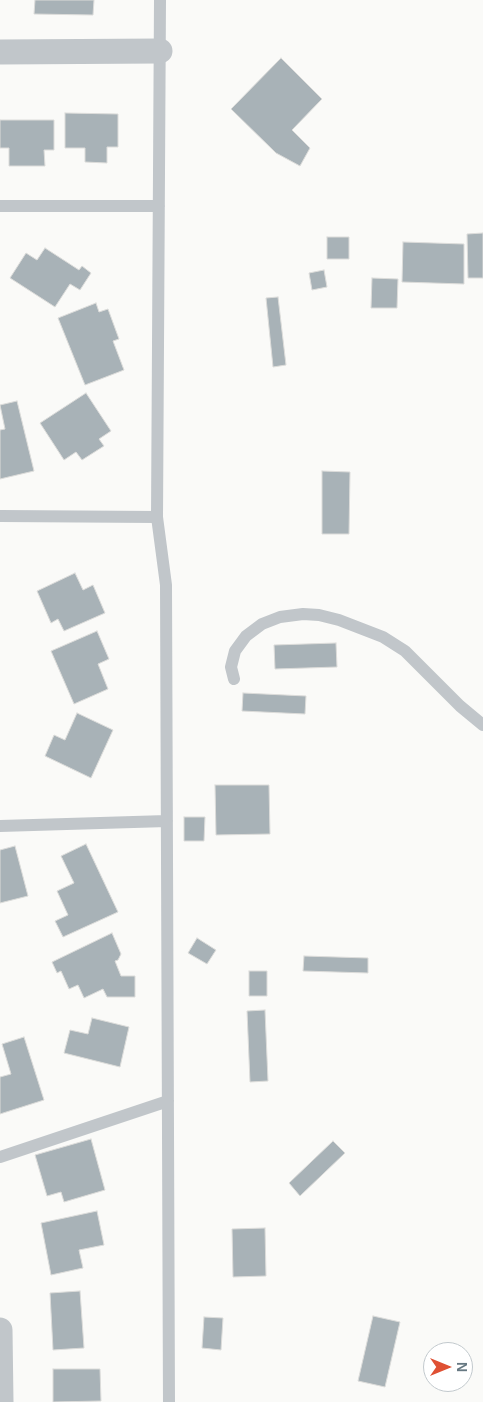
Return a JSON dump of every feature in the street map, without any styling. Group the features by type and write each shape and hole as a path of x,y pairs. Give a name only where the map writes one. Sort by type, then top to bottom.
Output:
{"street":[{"path":"0,52 160,51"},
{"path":"0,1330 1,1402"}],"lane":[{"path":"160,0 157,517 166,586 169,1402"},
{"path":"0,206 159,206"},
{"path":"0,516 157,517"},
{"path":"234,679 231,667 235,651 246,636 262,624 280,617 303,614 319,615 339,620 383,638 405,651 460,706 483,724"},
{"path":"0,826 167,821"},
{"path":"0,1157 168,1101"}],"building":[{"path":"35,0 94,0 93,15 34,14"},
{"path":"281,58 322,99 292,130 310,148 300,166 276,153 231,109"},
{"path":"65,113 118,114 118,147 107,147 107,163 85,162 85,148 65,148"},
{"path":"0,120 54,120 54,150 44,150 45,166 9,166 9,148 0,148"},
{"path":"483,233 483,278 468,278 467,234"},
{"path":"327,237 349,237 349,259 327,259"},
{"path":"403,242 464,244 464,284 402,282"},
{"path":"45,248 79,270 82,266 91,273 80,290 70,284 55,307 10,278 26,253 37,260"},
{"path":"324,270 327,287 312,290 309,273"},
{"path":"372,278 398,279 397,308 371,308"},
{"path":"278,297 286,365 273,367 266,298"},
{"path":"96,303 99,312 108,309 119,339 113,341 124,370 85,385 58,318"},
{"path":"86,393 111,431 99,439 104,446 82,460 76,452 64,460 40,423"},
{"path":"17,401 34,471 0,479 0,430 5,429 0,405"},
{"path":"322,471 350,472 349,534 322,534"},
{"path":"75,573 83,590 93,585 105,613 64,631 58,619 51,623 37,591"},
{"path":"97,631 109,659 98,664 108,689 74,704 51,651"},
{"path":"336,643 337,667 275,669 274,645"},
{"path":"243,693 306,696 305,714 242,711"},
{"path":"77,713 113,730 91,778 45,756 54,735 65,740"},
{"path":"215,785 269,785 270,834 216,835"},
{"path":"184,817 205,817 204,841 184,841"},
{"path":"86,844 118,912 63,937 55,921 68,915 57,891 74,883 61,856"},
{"path":"15,846 28,896 0,903 0,850"},
{"path":"112,933 121,954 118,960 115,961 121,976 135,976 135,997 107,997 103,989 84,998 78,985 69,989 61,971 57,973 52,962"},
{"path":"197,938 216,950 207,964 188,953"},
{"path":"304,956 368,958 368,973 303,971"},
{"path":"249,971 267,971 267,996 249,996"},
{"path":"265,1010 268,1081 250,1082 247,1011"},
{"path":"92,1018 129,1027 120,1067 64,1053 70,1030 88,1034"},
{"path":"24,1037 44,1100 0,1114 0,1077 11,1074 2,1044"},
{"path":"91,1139 105,1190 64,1202 61,1192 47,1196 35,1155"},
{"path":"333,1141 345,1153 300,1196 289,1183"},
{"path":"97,1211 104,1245 79,1250 83,1268 51,1275 41,1223"},
{"path":"265,1228 266,1276 233,1277 232,1229"},
{"path":"80,1291 84,1348 53,1350 50,1293"},
{"path":"373,1316 400,1322 385,1387 358,1381"},
{"path":"204,1317 223,1318 221,1350 202,1348"},
{"path":"53,1369 100,1369 101,1401 53,1402"}]}
